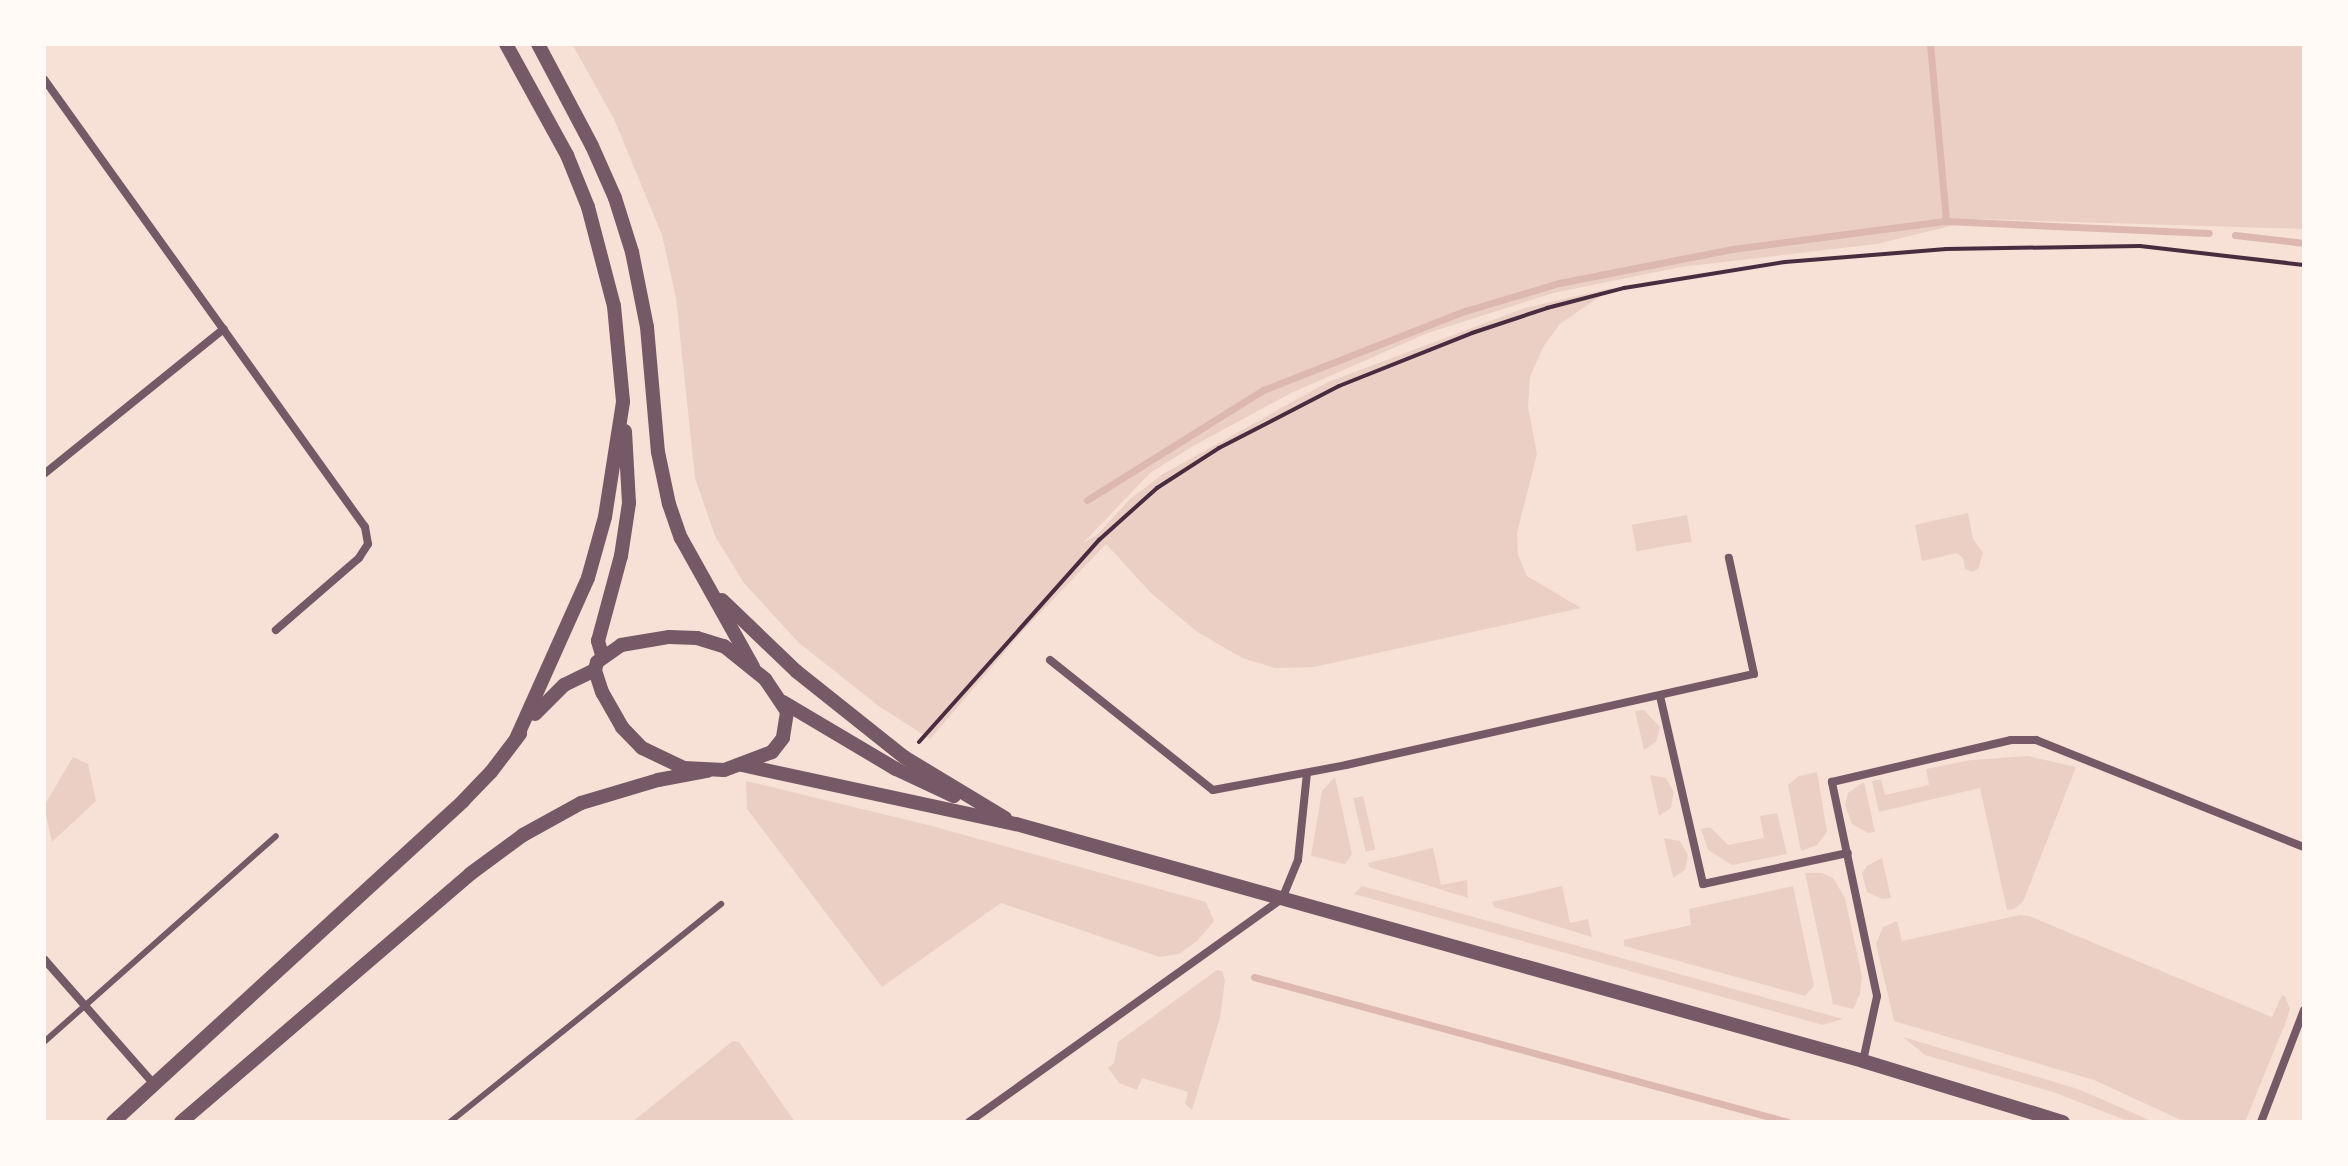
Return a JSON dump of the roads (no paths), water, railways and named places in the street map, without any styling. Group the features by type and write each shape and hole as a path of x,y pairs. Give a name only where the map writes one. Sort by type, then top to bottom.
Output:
{"street":[{"path":"113,1122 463,801 491,772 552,695 573,679 595,670 602,655 598,641 621,556 629,503 614,306 591,218 567,155 506,44"},
{"path":"184,1121 459,883 523,835 581,803 658,780 742,765 772,752 783,738 787,712 782,702 753,667 681,538 669,504 658,452 647,327 627,239 592,146 538,44"},
{"path":"44,79 353,508 368,537 359,558 276,630"},
{"path":"44,474 224,329"},
{"path":"516,739 588,578 605,517 623,402"},
{"path":"1050,660 1213,790 1307,773 1754,674 1729,558"},
{"path":"706,584 796,671 904,757 1016,824"},
{"path":"602,655 634,643 669,637 697,638 724,646 753,667"},
{"path":"595,670 622,727 642,748 667,762 707,771"},
{"path":"1660,696 1703,884 1848,853"},
{"path":"782,702 896,769 1016,824"},
{"path":"1863,1061 1877,996 1832,782 2011,740 2036,740 2304,847"},
{"path":"742,765 1016,824 1863,1061 2063,1122"},
{"path":"969,1122 1282,899 1298,860 1307,773"},
{"path":"44,959 154,1084"},
{"path":"2261,1122 2304,1010"}],"lane":[{"path":"44,1042 276,836"},
{"path":"450,1122 721,904"}],"waterway":[{"path":"1930,44 1946,221"},
{"path":"1087,500 1263,390 1465,311 1559,283 1732,249 1946,221 2209,233"},
{"path":"2235,235 2304,243"},
{"path":"1254,977 1788,1122"}]}
